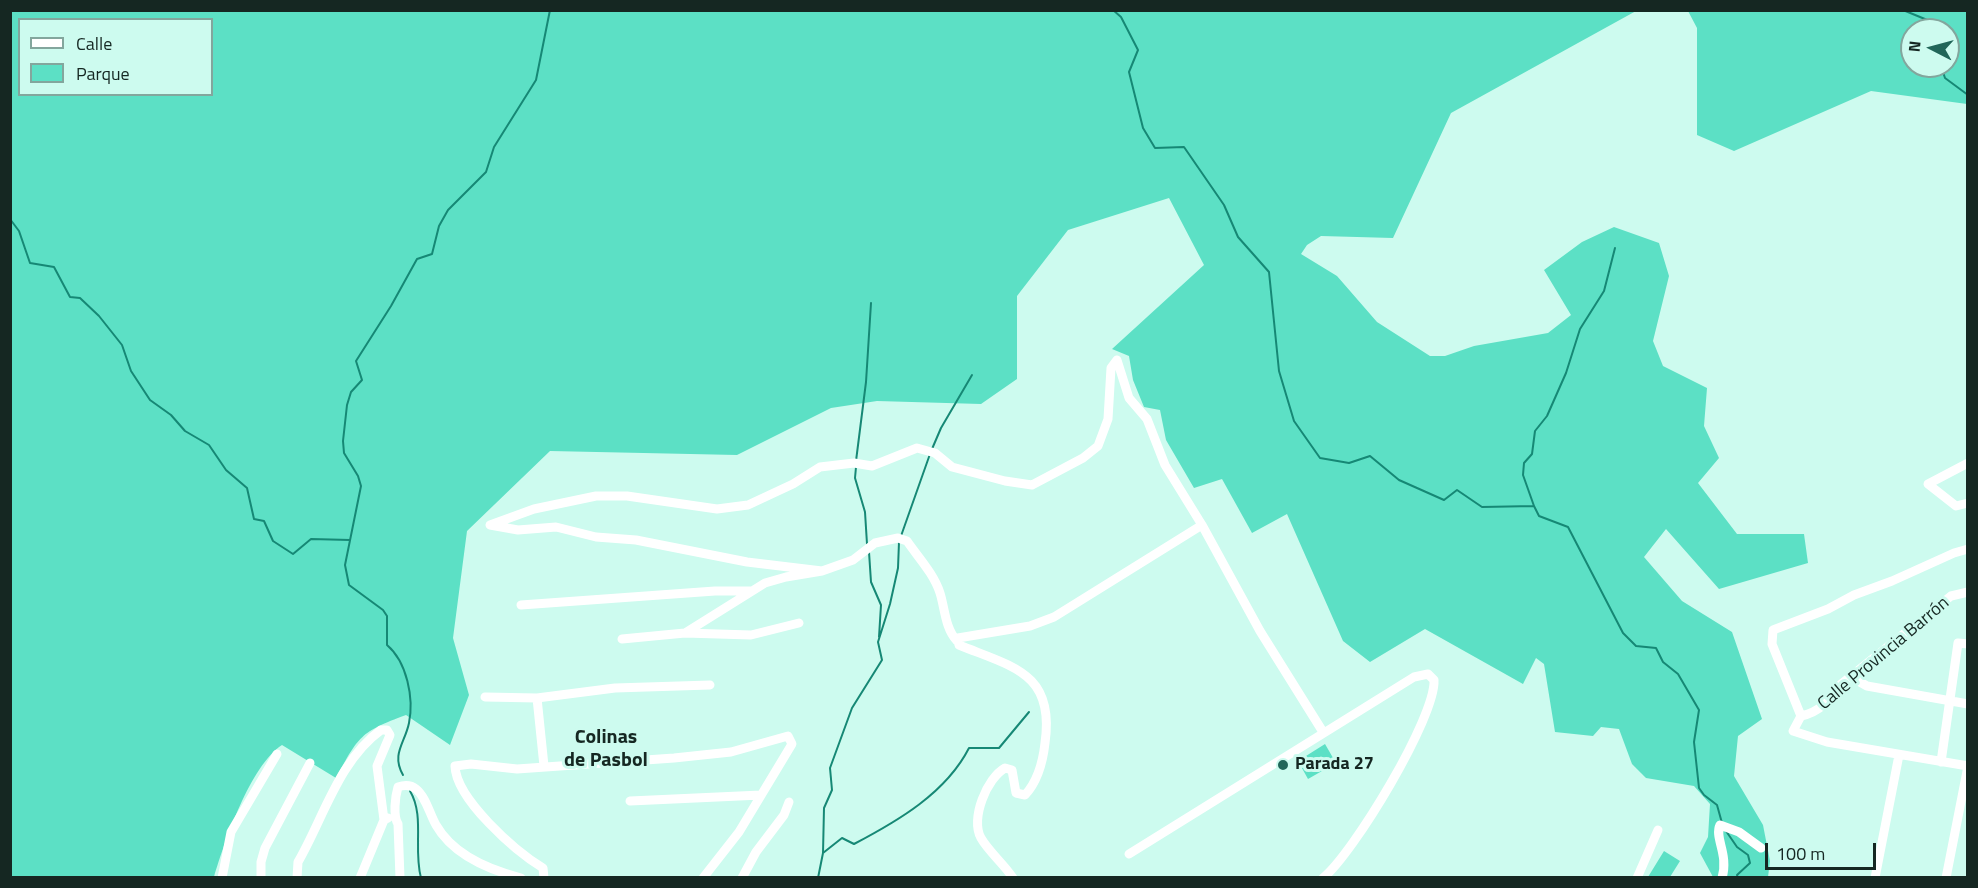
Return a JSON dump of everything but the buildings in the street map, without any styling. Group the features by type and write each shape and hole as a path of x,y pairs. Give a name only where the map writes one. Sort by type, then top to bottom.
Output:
{"street":[{"path":"822,571 747,562 636,540 596,537 555,526 518,531 490,525 534,508 596,496 627,496 717,509 748,505 793,484 820,467 854,464 872,466 917,448 935,453 952,467 1005,481 1032,485 1083,458 1098,446 1107,428 1111,368 1117,360 1129,398 1147,419 1165,465 1202,525 1260,632 1323,732"},
{"path":"1968,463 1928,484 1956,506 1968,503"},
{"path":"957,641 961,636 984,635 1030,626 1054,617 1202,525"},
{"path":"685,633 765,583 786,576 822,571 852,560 875,543 898,538 907,541 940,592 945,616 959,645 989,655 1022,674 1037,687 1045,698 1047,711 1044,751 1030,789 1025,795 1017,793 1010,768 1000,770 983,796 978,826 981,838 1013,878"},
{"path":"1946,878 1968,766 1808,738 1793,732 1801,716 1772,644 1773,630 1968,549"},
{"path":"521,605 715,591 754,591"},
{"name":"Calle Provincia Barrón","path":"1801,716 1811,714 1828,703 1840,685 1951,596 1968,592"},
{"path":"622,639 685,633 751,635 799,623"},
{"path":"1941,762 1958,643 1968,644"},
{"path":"1129,854 1419,674 1428,674 1434,680 1433,692 1410,748 1360,833 1347,852 1323,878"},
{"path":"1851,677 1867,686 1968,704"},
{"path":"485,697 537,698 615,688 710,685"},
{"path":"537,698 544,766"},
{"path":"297,878 298,862 351,762 363,743 381,730 387,730 390,735 377,766 384,820 360,878"},
{"path":"544,878 543,868 523,856 467,797 455,777 455,766 471,764 518,769 731,752 788,736 792,744 739,832 703,878"},
{"path":"222,878 231,832 277,754"},
{"path":"1875,878 1899,755"},
{"path":"261,878 261,862 265,848 310,763"},
{"path":"400,878 398,824 395,819 398,787 411,786 420,793 438,830 461,851 495,871 521,878"},
{"path":"630,801 761,795"},
{"path":"742,878 756,852 784,815 789,802"},
{"path":"384,820 395,819"},
{"path":"1722,878 1726,860 1718,832 1720,825 1739,832 1761,848"},
{"path":"1637,878 1658,830"}],"green space":[{"path":"10,11 1636,11 1451,113 1393,238 1321,236 1307,245 1301,254 1337,276 1377,322 1430,356 1445,356 1474,346 1548,333 1571,315 1544,270 1582,242 1614,227 1659,243 1669,276 1653,341 1663,366 1707,388 1704,426 1719,458 1698,483 1737,534 1804,534 1808,563 1719,589 1666,529 1644,557 1682,601 1732,632 1762,719 1738,736 1734,776 1763,825 1770,861 1768,877 1713,877 1700,853 1708,837 1710,804 1694,786 1646,778 1632,764 1619,729 1601,727 1593,736 1555,732 1544,664 1536,658 1523,684 1425,629 1370,662 1343,641 1287,514 1252,533 1222,479 1194,488 1166,440 1160,410 1144,407 1133,380 1129,356 1112,349 1204,265 1169,198 1068,230 1017,296 1017,379 981,404 877,401 831,408 737,455 550,451 467,531 453,638 469,695 450,745 406,715 379,726 362,737 336,778 282,745 259,769 249,787 232,825 214,877 11,877"},
{"path":"1688,11 1967,11 1967,104 1871,91 1734,151 1697,135 1697,28"},
{"path":"1325,744 1336,763 1308,779 1298,761"},
{"path":"1664,851 1680,861 1670,877 1648,877"}],"waterway":[{"path":"403,775 398,761 409,723 410,692 407,681 400,661 387,645 387,616 383,610 349,585 345,565 361,486 358,476 344,453 347,405 351,392 362,380 356,361 391,306 417,259 432,254 439,226 448,210 486,172 494,147 536,80 550,10"},
{"path":"1113,10 1121,17 1138,50 1129,72 1143,128 1155,148 1184,147 1224,205 1238,237 1269,272 1279,371 1294,421 1320,458 1349,463 1370,456 1399,480 1444,500 1457,490 1482,507 1534,506 1539,516 1568,527 1623,633 1636,646 1656,648 1663,662 1678,674 1699,710 1694,742 1699,788 1717,805 1722,823"},
{"path":"1903,10 1922,18"},
{"path":"1945,78 1968,95"},
{"path":"10,219 19,231 30,263 54,267 70,297 80,298 99,316 122,345 131,371 150,400 171,415 185,431 209,445 226,470 247,488 254,519 264,521 273,541 293,554 311,539 350,540"},
{"path":"1534,506 1523,475 1524,463 1532,454 1535,431 1547,416 1566,373 1580,329 1604,291 1615,248"},
{"path":"856,461 866,382 871,303"},
{"path":"932,449 941,428 972,375"},
{"path":"901,536 930,454"},
{"path":"856,467 855,478 865,512 867,544"},
{"path":"818,878 823,853 824,808 832,790 830,768 852,708 882,660 878,642 898,568 899,542"},
{"path":"869,552 871,582 881,605 879,637"},
{"path":"823,853 842,838 854,844 904,815 948,779 969,748 999,748 1029,712"},
{"path":"410,791 417,811 421,878"},
{"path":"1726,831 1737,847 1748,855 1750,863 1737,875 1738,878"}],"place":[{"name":"Parada 27","path":"1283,765"}],"district":[{"name":"Colinas de Pasbol","path":"606,750"}]}
